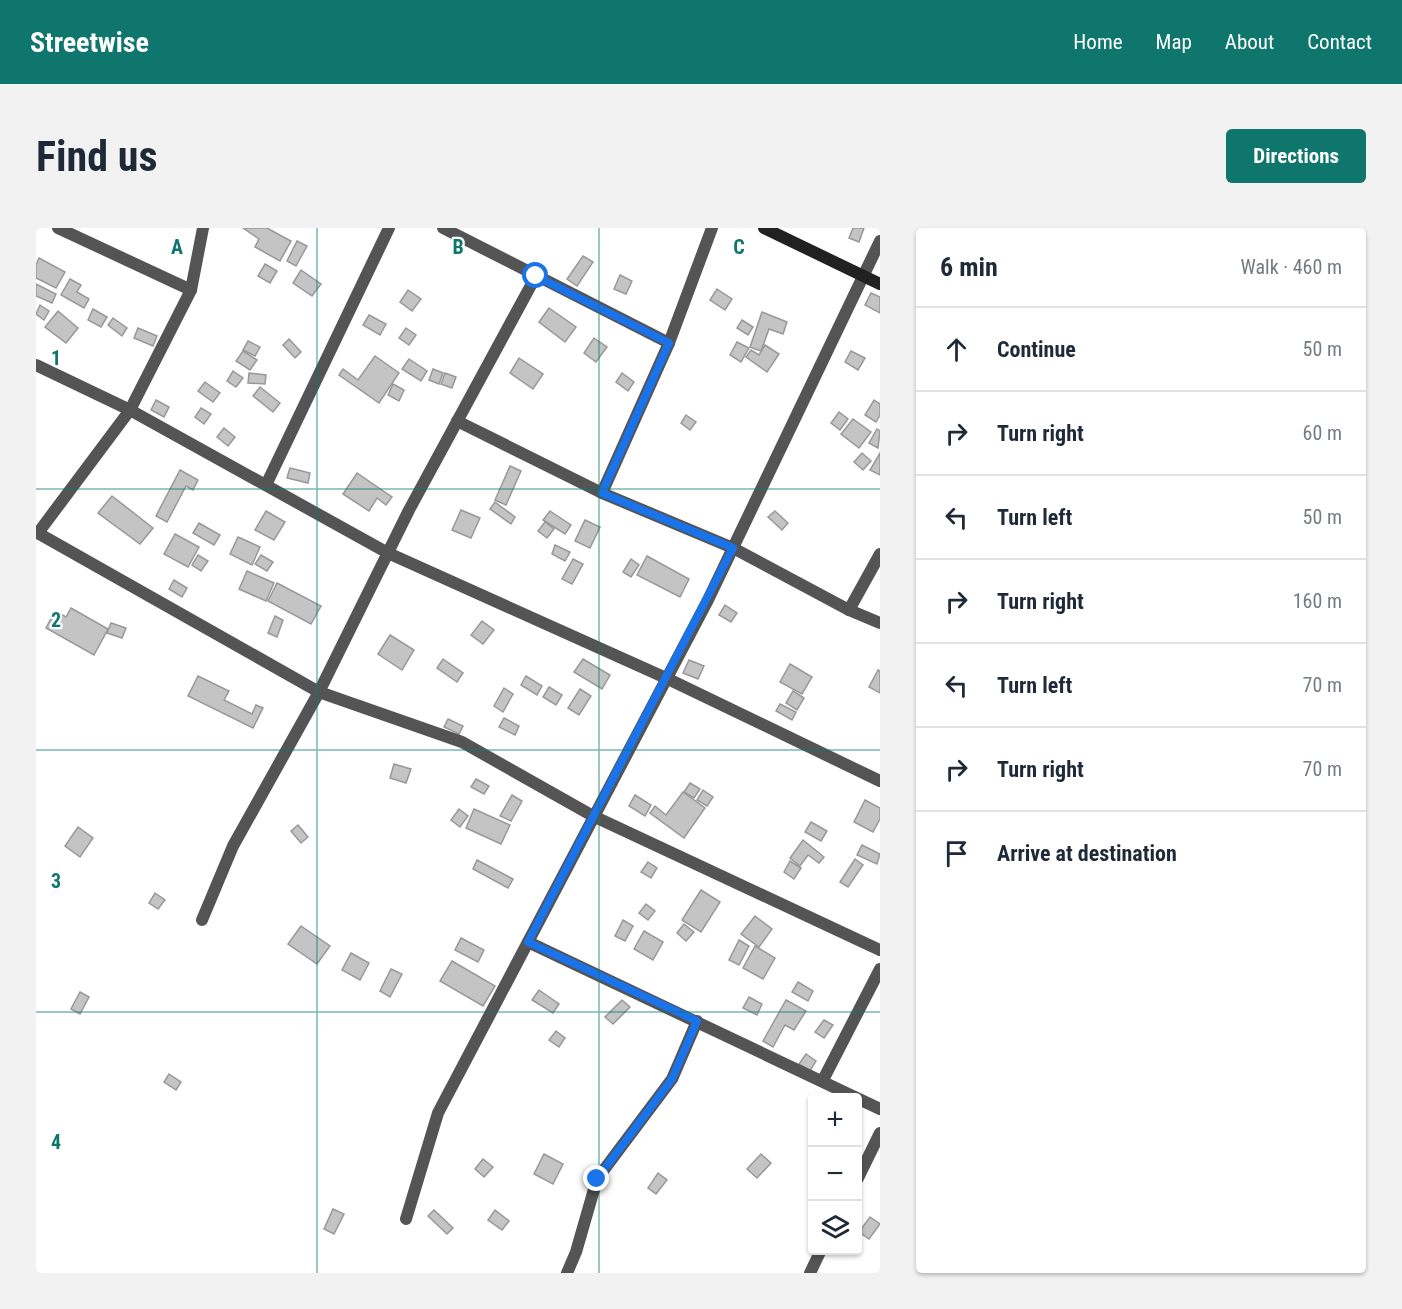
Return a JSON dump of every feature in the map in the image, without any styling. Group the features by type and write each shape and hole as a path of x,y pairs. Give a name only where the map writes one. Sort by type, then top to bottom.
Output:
{"street":[{"path":"58,228 191,290"},
{"path":"203,228 191,290 130,410 37,532 319,692 462,742 593,816 880,950"},
{"path":"266,485 389,228"},
{"path":"443,228 669,343"},
{"path":"602,493 669,343 711,228"},
{"path":"764,228 880,284"},
{"path":"406,1219 438,1113 733,548 880,241"},
{"path":"202,920 233,846 319,692 388,553 536,276"},
{"path":"36,365 130,410 388,553 666,678 880,782"},
{"path":"457,421 602,493 733,548 849,610 880,623"},
{"path":"849,610 880,554"},
{"path":"528,942 880,1109"},
{"path":"823,1080 880,969"},
{"path":"567,1273 576,1252 597,1179 672,1079 697,1021"},
{"path":"862,1170 880,1133"},
{"path":"810,1273 819,1255"}],"building":[{"path":"243,228 267,228 291,241 280,261 255,247 259,239"},
{"path":"853,228 864,228 859,242 849,238"},
{"path":"297,241 307,246 296,266 287,261"},
{"path":"583,256 593,262 577,286 567,279"},
{"path":"39,258 65,272 56,288 36,278 36,265"},
{"path":"265,264 277,271 270,283 258,276"},
{"path":"301,270 321,284 312,296 293,283"},
{"path":"620,275 632,281 626,294 614,289"},
{"path":"70,279 81,285 77,292 89,299 84,308 61,295"},
{"path":"36,284 56,294 52,303 36,296"},
{"path":"717,289 732,299 725,310 710,300"},
{"path":"408,290 421,299 412,311 400,302"},
{"path":"871,293 880,297 880,313 865,305"},
{"path":"40,305 49,311 44,320 36,314"},
{"path":"549,308 576,327 565,342 539,322"},
{"path":"93,309 107,317 101,327 88,320"},
{"path":"58,311 78,328 66,343 45,327"},
{"path":"762,312 787,322 783,334 769,329 761,351 750,347"},
{"path":"369,315 386,324 380,335 363,325"},
{"path":"113,318 127,328 122,336 108,325"},
{"path":"742,320 753,327 748,335 737,328"},
{"path":"138,328 157,336 153,346 134,338"},
{"path":"406,328 416,335 409,345 399,338"},
{"path":"594,338 607,347 596,362 584,353"},
{"path":"289,339 301,352 295,358 283,345"},
{"path":"248,341 260,347 255,356 243,350"},
{"path":"737,342 749,348 741,362 730,355"},
{"path":"765,345 779,354 767,372 746,357 751,350 759,355"},
{"path":"243,351 257,360 250,370 236,361"},
{"path":"851,351 865,358 858,370 845,362"},
{"path":"375,356 399,373 379,403 339,375 343,369 358,380"},
{"path":"519,358 543,374 533,389 510,373"},
{"path":"409,359 427,371 421,381 402,369"},
{"path":"433,369 443,373 439,384 429,380"},
{"path":"233,371 243,378 236,387 227,381"},
{"path":"249,373 266,375 265,384 248,383"},
{"path":"445,373 456,377 452,388 441,384"},
{"path":"622,373 634,382 628,391 616,382"},
{"path":"205,382 220,393 213,402 198,391"},
{"path":"393,384 404,390 399,401 388,395"},
{"path":"260,387 280,403 273,412 253,396"},
{"path":"156,400 169,407 164,417 151,410"},
{"path":"874,400 880,404 880,415 876,422 865,415"},
{"path":"201,408 211,414 204,424 195,417"},
{"path":"839,412 848,419 840,430 831,423"},
{"path":"686,415 696,422 690,430 681,423"},
{"path":"853,419 871,432 859,448 841,434"},
{"path":"224,428 235,437 228,446 217,437"},
{"path":"877,429 880,431 878,448 869,443"},
{"path":"862,453 871,461 863,470 854,462"},
{"path":"880,453 880,475 870,470"},
{"path":"510,466 521,471 506,505 495,500"},
{"path":"290,468 310,473 308,483 287,478"},
{"path":"180,470 198,480 193,490 186,486 167,522 156,516"},
{"path":"357,473 392,497 386,505 377,498 369,511 343,494"},
{"path":"112,496 153,528 140,544 98,513"},
{"path":"495,502 515,517 511,524 490,509"},
{"path":"461,510 480,518 471,538 452,530"},
{"path":"266,511 285,522 274,540 255,530"},
{"path":"550,511 571,525 565,534 543,520"},
{"path":"775,511 788,523 782,530 768,517"},
{"path":"585,520 600,527 590,548 575,541"},
{"path":"545,522 554,529 547,538 538,531"},
{"path":"199,523 220,535 214,545 193,533"},
{"path":"175,534 199,547 188,567 164,554"},
{"path":"238,537 260,547 252,565 230,554"},
{"path":"555,545 570,552 565,561 552,554"},
{"path":"198,555 208,561 201,571 192,565"},
{"path":"261,555 273,562 267,571 255,564"},
{"path":"647,556 689,579 680,597 637,575"},
{"path":"573,559 583,564 572,584 562,579"},
{"path":"631,559 639,565 631,577 623,572"},
{"path":"247,571 274,583 266,601 239,589"},
{"path":"174,580 187,588 182,597 169,589"},
{"path":"277,583 321,606 311,624 268,601"},
{"path":"725,605 737,613 731,622 719,615"},
{"path":"71,608 108,629 94,655 46,628 55,611 66,617"},
{"path":"275,616 283,620 277,637 268,633"},
{"path":"482,621 494,630 483,644 471,635"},
{"path":"111,623 126,628 122,638 107,633"},
{"path":"390,635 414,650 402,670 378,654"},
{"path":"443,659 463,673 457,682 437,668"},
{"path":"583,659 610,675 602,689 574,672"},
{"path":"689,660 704,666 698,679 683,673"},
{"path":"790,664 812,677 802,694 780,682"},
{"path":"878,670 880,671 880,693 869,687"},
{"path":"198,676 229,691 224,700 252,714 256,705 263,708 253,728 188,696"},
{"path":"526,676 542,686 537,695 521,685"},
{"path":"549,687 562,695 556,705 543,697"},
{"path":"504,688 513,694 503,712 494,706"},
{"path":"580,689 591,696 579,715 568,708"},
{"path":"793,691 804,698 797,710 786,703"},
{"path":"780,704 796,712 792,720 776,711"},
{"path":"504,718 519,726 515,735 499,727"},
{"path":"448,719 463,726 459,734 444,727"},
{"path":"394,764 411,769 406,783 390,778"},
{"path":"476,779 489,786 484,794 471,787"},
{"path":"690,783 700,789 694,798 684,792"},
{"path":"703,790 713,797 707,806 697,800"},
{"path":"683,792 705,808 684,838 650,813 655,806 666,815"},
{"path":"512,795 522,801 511,821 500,816"},
{"path":"635,795 651,805 645,816 629,806"},
{"path":"865,800 880,808 880,819 873,832 854,822"},
{"path":"459,809 468,816 460,827 451,820"},
{"path":"474,809 510,825 501,844 466,828"},
{"path":"811,822 827,831 821,841 805,832"},
{"path":"298,825 308,837 301,843 291,831"},
{"path":"78,827 93,838 80,857 65,846"},
{"path":"803,840 824,857 819,863 808,855 800,866 790,858"},
{"path":"862,845 880,854 877,864 857,855"},
{"path":"855,859 863,865 848,887 840,882"},
{"path":"477,860 513,879 508,888 473,869"},
{"path":"790,861 801,868 794,879 784,872"},
{"path":"648,862 657,868 651,878 641,872"},
{"path":"701,890 720,902 701,932 682,920"},
{"path":"155,893 165,900 158,909 149,903"},
{"path":"646,904 655,911 648,920 639,913"},
{"path":"755,916 772,929 759,947 741,934"},
{"path":"623,920 633,926 625,941 615,936"},
{"path":"684,924 694,932 686,941 677,933"},
{"path":"301,926 330,946 317,964 288,944"},
{"path":"644,931 663,942 653,960 634,949"},
{"path":"461,938 484,950 478,962 455,950"},
{"path":"739,940 749,946 739,965 729,960"},
{"path":"755,946 775,958 763,979 743,968"},
{"path":"351,953 369,963 360,980 342,970"},
{"path":"452,961 495,986 483,1006 440,981"},
{"path":"391,969 402,974 390,997 380,991"},
{"path":"798,982 813,991 808,1001 792,992"},
{"path":"539,990 559,1004 553,1013 532,1000"},
{"path":"80,992 89,997 80,1014 71,1009"},
{"path":"749,997 762,1004 757,1015 743,1008"},
{"path":"622,1000 630,1007 613,1024 605,1017"},
{"path":"786,1000 806,1011 794,1030 785,1025 773,1047 763,1041"},
{"path":"824,1020 833,1025 824,1038 815,1032"},
{"path":"556,1031 565,1038 559,1047 549,1040"},
{"path":"806,1054 816,1061 810,1071 799,1064"},
{"path":"169,1074 181,1082 176,1090 164,1082"},
{"path":"544,1154 563,1164 553,1184 534,1174"},
{"path":"761,1154 771,1163 757,1178 747,1169"},
{"path":"483,1159 493,1167 484,1177 475,1169"},
{"path":"658,1173 667,1180 656,1194 648,1188"},
{"path":"333,1209 344,1214 334,1234 324,1229"},
{"path":"434,1210 453,1228 447,1234 428,1216"},
{"path":"495,1210 509,1221 502,1230 488,1220"},
{"path":"870,1217 880,1224 869,1239 862,1234 862,1228"}],"route":[{"path":"536,276 669,343 602,493 733,548 708,600 528,942 697,1021 672,1079 645,1119 597,1179"}]}
